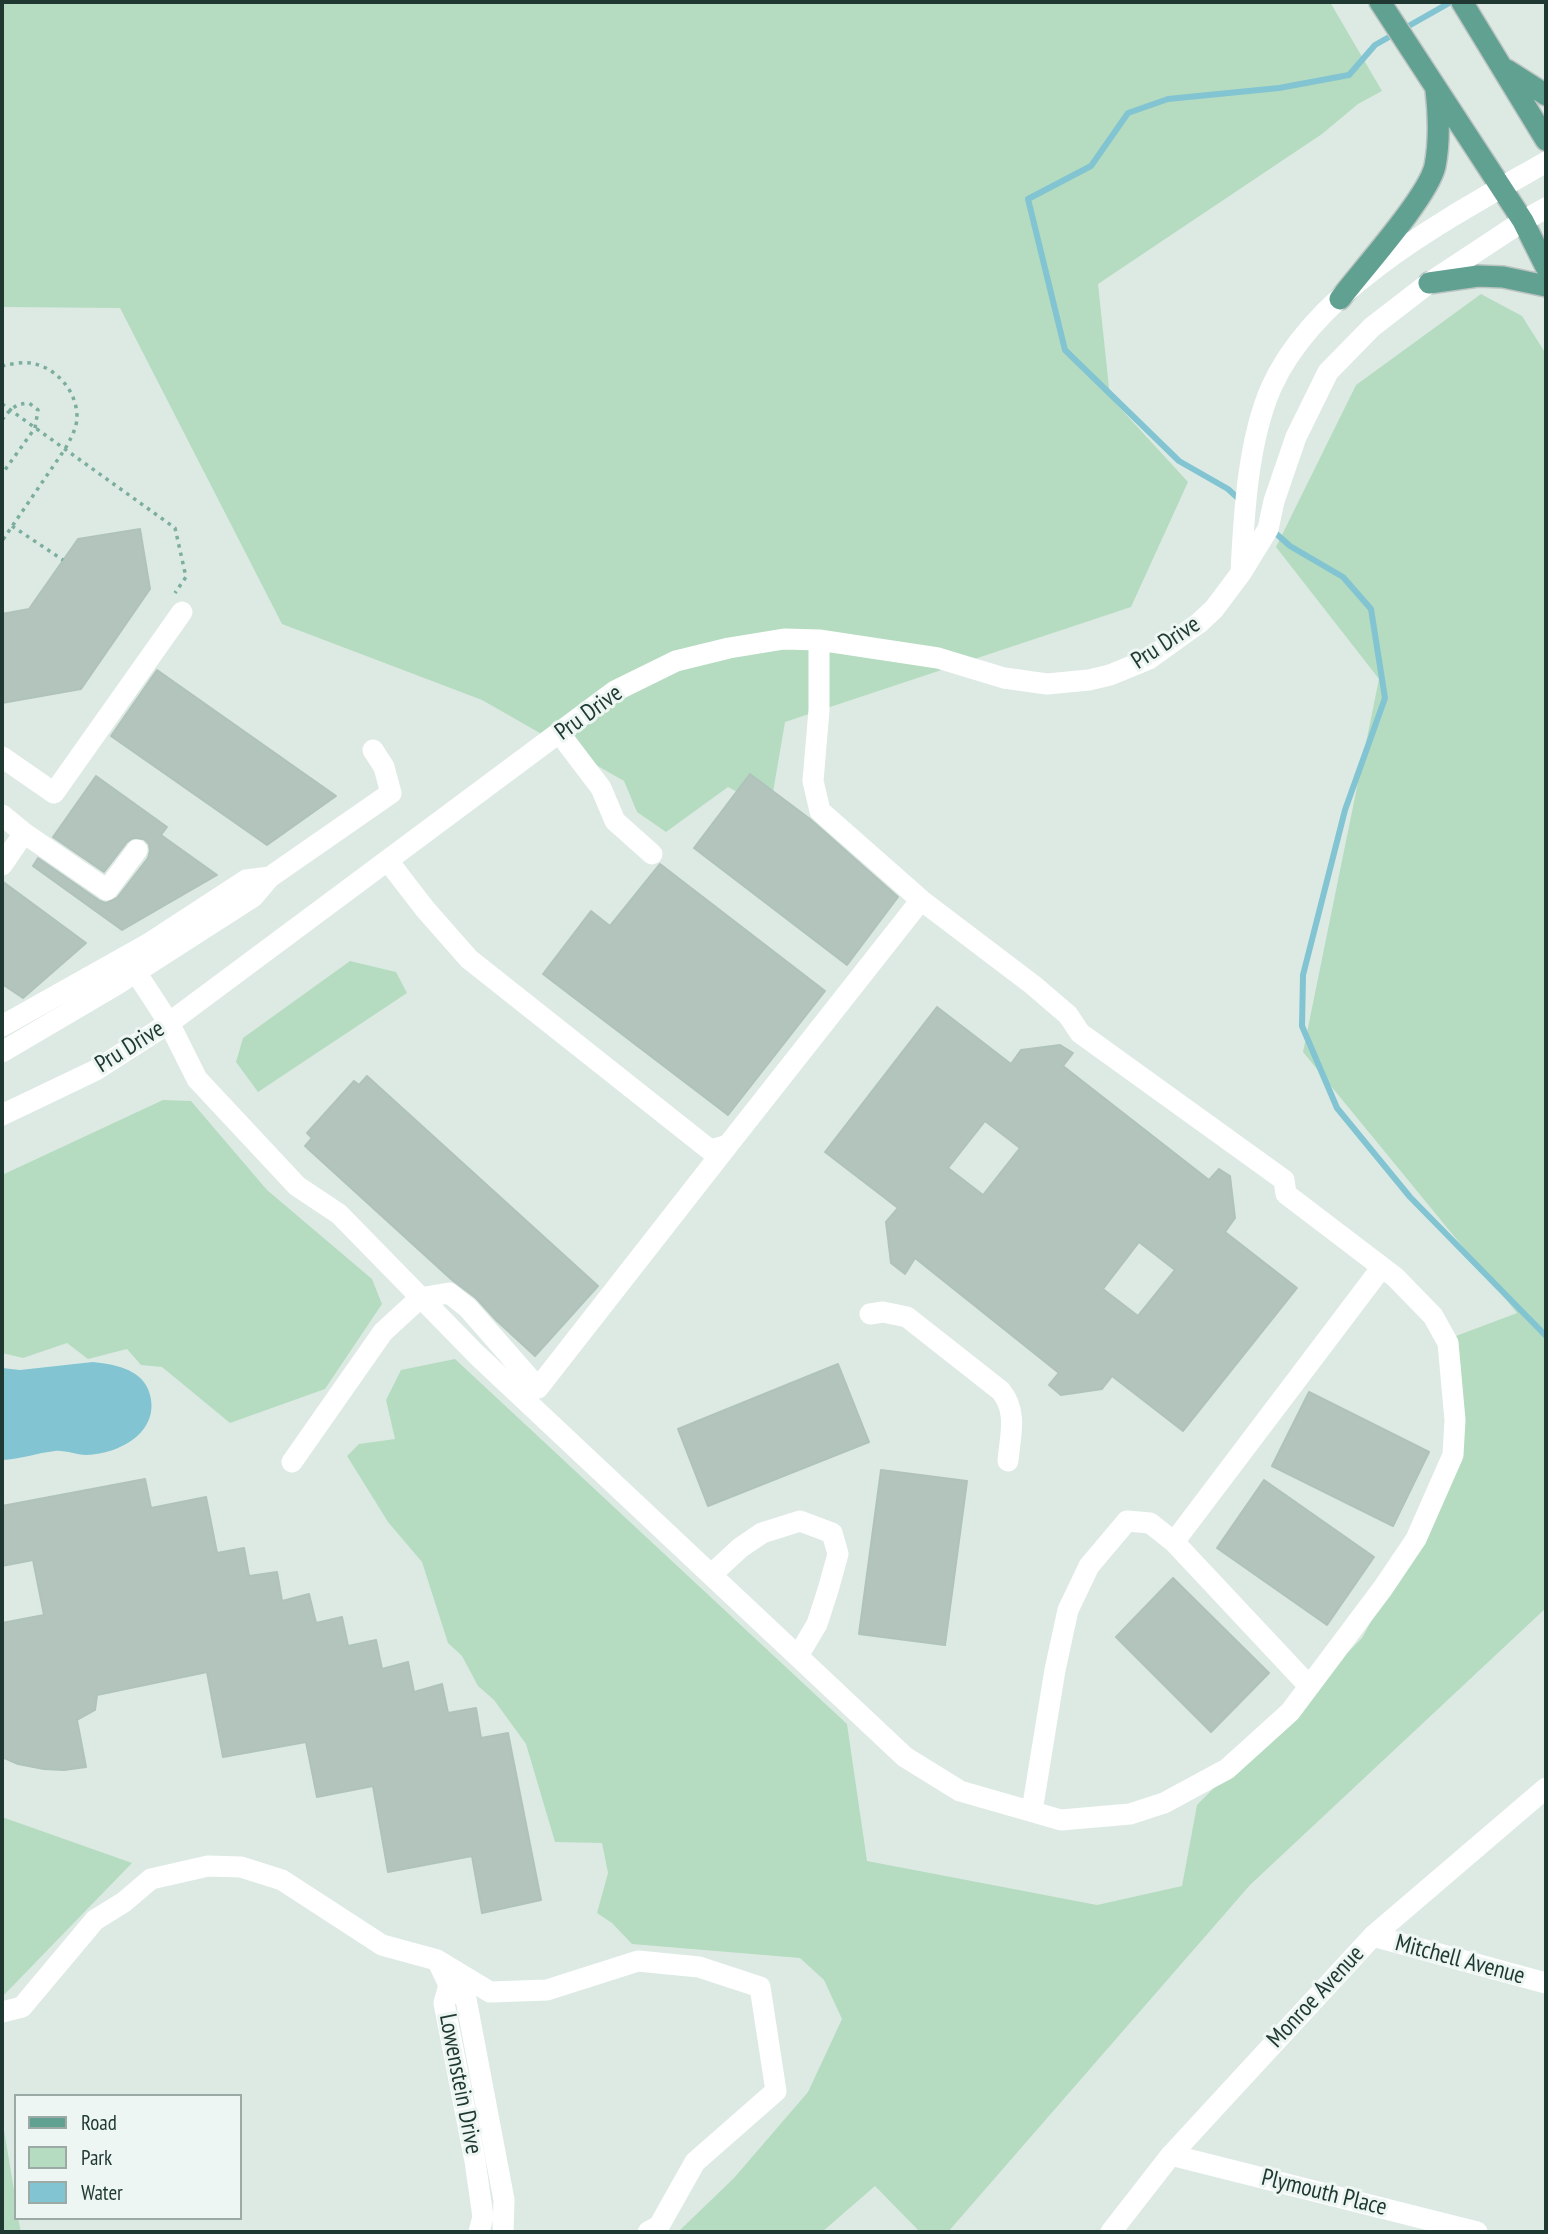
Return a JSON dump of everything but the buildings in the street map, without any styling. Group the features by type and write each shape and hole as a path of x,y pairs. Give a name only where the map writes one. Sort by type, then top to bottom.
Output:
{"main road":[{"path":"1464,6 1546,140"},
{"path":"1386,10 1523,221 1546,267"},
{"path":"1501,66 1546,95"},
{"path":"1340,299 1417,201 1435,169 1440,127 1436,88"},
{"path":"1429,283 1478,276 1503,277 1546,286"}],"street":[{"path":"1241,573 1243,525 1260,422 1272,387 1300,340 1340,299 1390,257 1546,162"},
{"name":"Pru Drive","path":"2,1115 96,1070 169,1023 615,691 676,661 729,648 785,639 819,640 939,658 1004,678 1047,684 1089,680 1130,668 1167,647 1214,609 1241,573 1268,529 1274,501 1296,437 1328,372 1372,327 1429,283 1546,208"},
{"path":"2,757 54,793 176,605"},
{"path":"131,965 169,1023 197,1079 298,1186 338,1214 487,1365 905,1756 960,1791 1061,1820 1130,1814 1164,1803 1227,1769 1290,1712 1383,1588 1416,1539 1453,1455 1455,1420 1448,1343 1433,1316 1395,1276 1286,1194 1284,1180 1080,1033 1068,1014 921,900 820,811 813,781 819,710 819,640"},
{"path":"559,734 601,788 615,821 652,854"},
{"path":"2,1026 131,965 253,897 270,877 391,793 391,784 384,767 373,750"},
{"path":"2,815 107,890 136,850"},
{"path":"2,865 24,833"},
{"path":"388,861 469,959 710,1150 728,1145"},
{"path":"292,1462 383,1332 420,1298 449,1293 468,1308 538,1388 921,900"},
{"path":"2,1052 131,965"},
{"path":"1174,1542 1382,1266"},
{"path":"870,1314 883,1312 908,1317 1001,1391 1008,1400 1012,1414 1008,1461"},
{"path":"712,1574 762,1533 800,1521 832,1533 838,1554 817,1624 798,1656"},
{"path":"1032,1811 1055,1670 1068,1610 1089,1566 1127,1521 1150,1523 1174,1542 1309,1686"},
{"name":"Monroe Avenue","path":"1111,2232 1171,2155 1373,1936 1546,1788"},
{"name":"Lowenstein Drive","path":"2,2012 22,2007 95,1920 124,1902 151,1878 208,1866 241,1867 282,1880 382,1945 437,1960 490,1992 547,1990 638,1961 699,1968 760,1987 776,2091 695,2162 659,2226 648,2232"},
{"name":"Mitchell Avenue","path":"1373,1936 1546,1983"},
{"path":"437,1960 449,1985"},
{"name":"Lowenstein Drive","path":"479,2232 483,2217 475,2161 444,2003 449,1985 467,1999 504,2200 503,2232"},
{"name":"Plymouth Place","path":"1171,2155 1477,2232"}],"path":[{"path":"2,366 35,363 48,369 68,384 77,418 65,449 2,541"},
{"path":"2,421 9,410 19,404 29,403 37,410 35,428 2,474"},
{"path":"2,404 175,528 186,577 176,605"},
{"path":"12,526 63,560"}],"green space":[{"path":"2,2 1330,2 1382,91 1358,104 1322,134 1098,284 1110,397 1188,482 1131,607 785,722 770,810 728,787 666,832 637,812 624,781 482,700 282,624 120,308 2,307"},
{"path":"1481,294 1522,316 1546,354 1546,1608 1250,1885 948,2232 920,2232 875,2186 822,2232 678,2232 734,2178 808,2092 842,2019 824,1980 800,1958 632,1944 612,1923 597,1913 608,1873 602,1843 555,1842 526,1744 494,1700 478,1686 462,1656 448,1643 422,1562 388,1522 347,1456 359,1444 395,1439 386,1400 401,1370 455,1359 847,1724 867,1861 1097,1905 1182,1886 1197,1805 1362,1638 1461,1456 1456,1336 1517,1313 1303,1052 1379,679 1276,547 1356,385"},
{"path":"350,961 396,972 407,993 258,1092 236,1062 243,1038"},
{"path":"163,1100 191,1101 267,1190 372,1279 382,1304 325,1389 230,1423 162,1367 141,1365 127,1349 88,1359 67,1343 23,1358 2,1353 2,1175"},
{"path":"2,1817 132,1863 2,1997"},
{"path":"2,2118 14,2190 14,2220 18,2220 21,2232 2,2232"}],"water":[{"path":"93,1362 125,1369 144,1382 151,1403 150,1416 136,1437 100,1454 82,1455 55,1451 2,1460 2,1368 20,1370"}],"waterway":[{"path":"1241,501 1228,489 1179,461 1065,350 1028,199 1091,166 1128,113 1168,99 1279,88 1349,75 1375,45 1451,2"},
{"path":"1272,530 1290,546 1343,577 1371,609 1385,698 1345,810 1303,975 1302,1026 1337,1108 1410,1197 1546,1336"}]}
